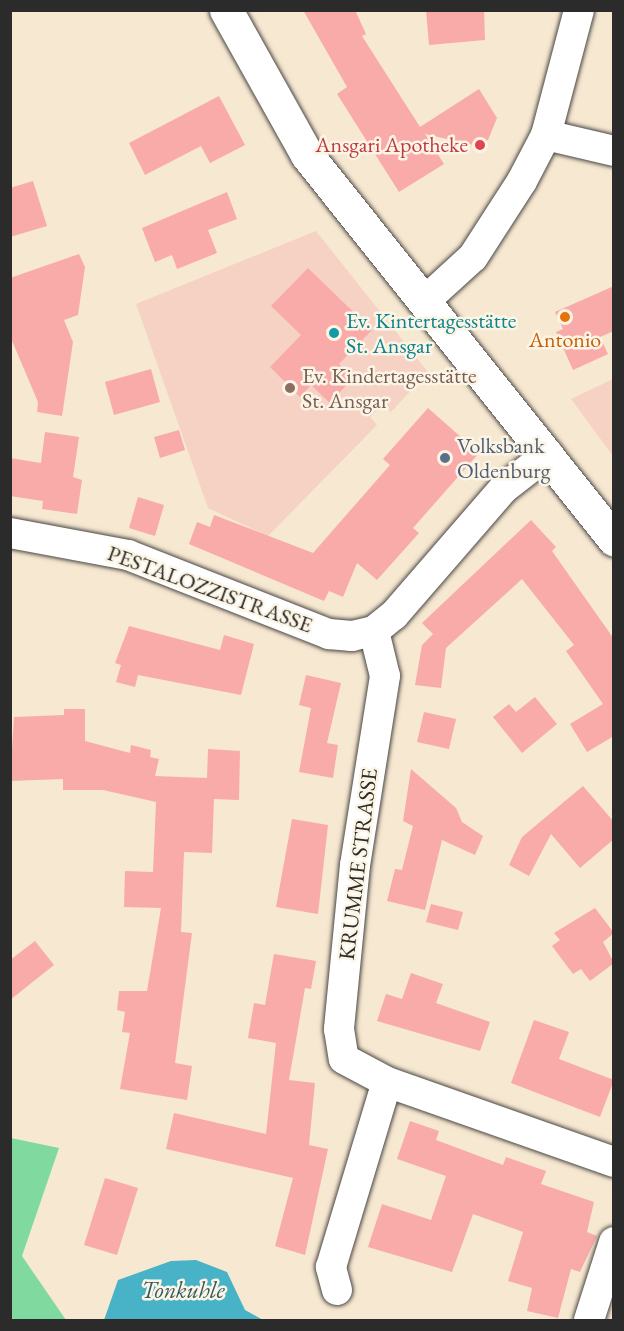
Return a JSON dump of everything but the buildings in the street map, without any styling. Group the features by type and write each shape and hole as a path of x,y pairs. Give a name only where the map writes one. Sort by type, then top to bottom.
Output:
{"main road":[{"path":"226,10 288,128 427,299 614,540"}],"street":[{"path":"427,299 473,257 546,135 579,10"},
{"path":"546,135 614,151"},
{"path":"374,631 394,615 503,489 548,454"},
{"name":"PESTALOZZISTRASSE","path":"10,533 128,555 329,634 374,631"},
{"name":"KRUMME STRASSE","path":"374,631 386,675 355,864 339,1029 344,1059 387,1082 614,1162"},
{"path":"334,1279 387,1082"},
{"path":"589,1320 614,1242"}],"shaded area":[{"name":"Ev. Kindertagesstätte St. Ansgar","path":"316,231 428,372 391,412 383,404 370,417 377,425 268,536 208,508 136,304"},
{"path":"613,379 613,456 571,399"}],"green space":[{"path":"11,1138 59,1148 22,1256 66,1320 11,1320"}],"water":[{"name":"Tonkuhle","path":"196,1260 227,1272 245,1310 263,1320 104,1320 118,1280 171,1261"}],"place":[{"name":"Ansgari Apotheke","path":"480,145"},
{"name":"Antonio","path":"565,317"},
{"name":"Ev. Kintertagesstätte St. Ansgar","path":"334,333"},
{"name":"Ev. Kindertagesstätte St. Ansgar","path":"290,388"},
{"name":"Volksbank Oldenburg","path":"445,458"}]}
